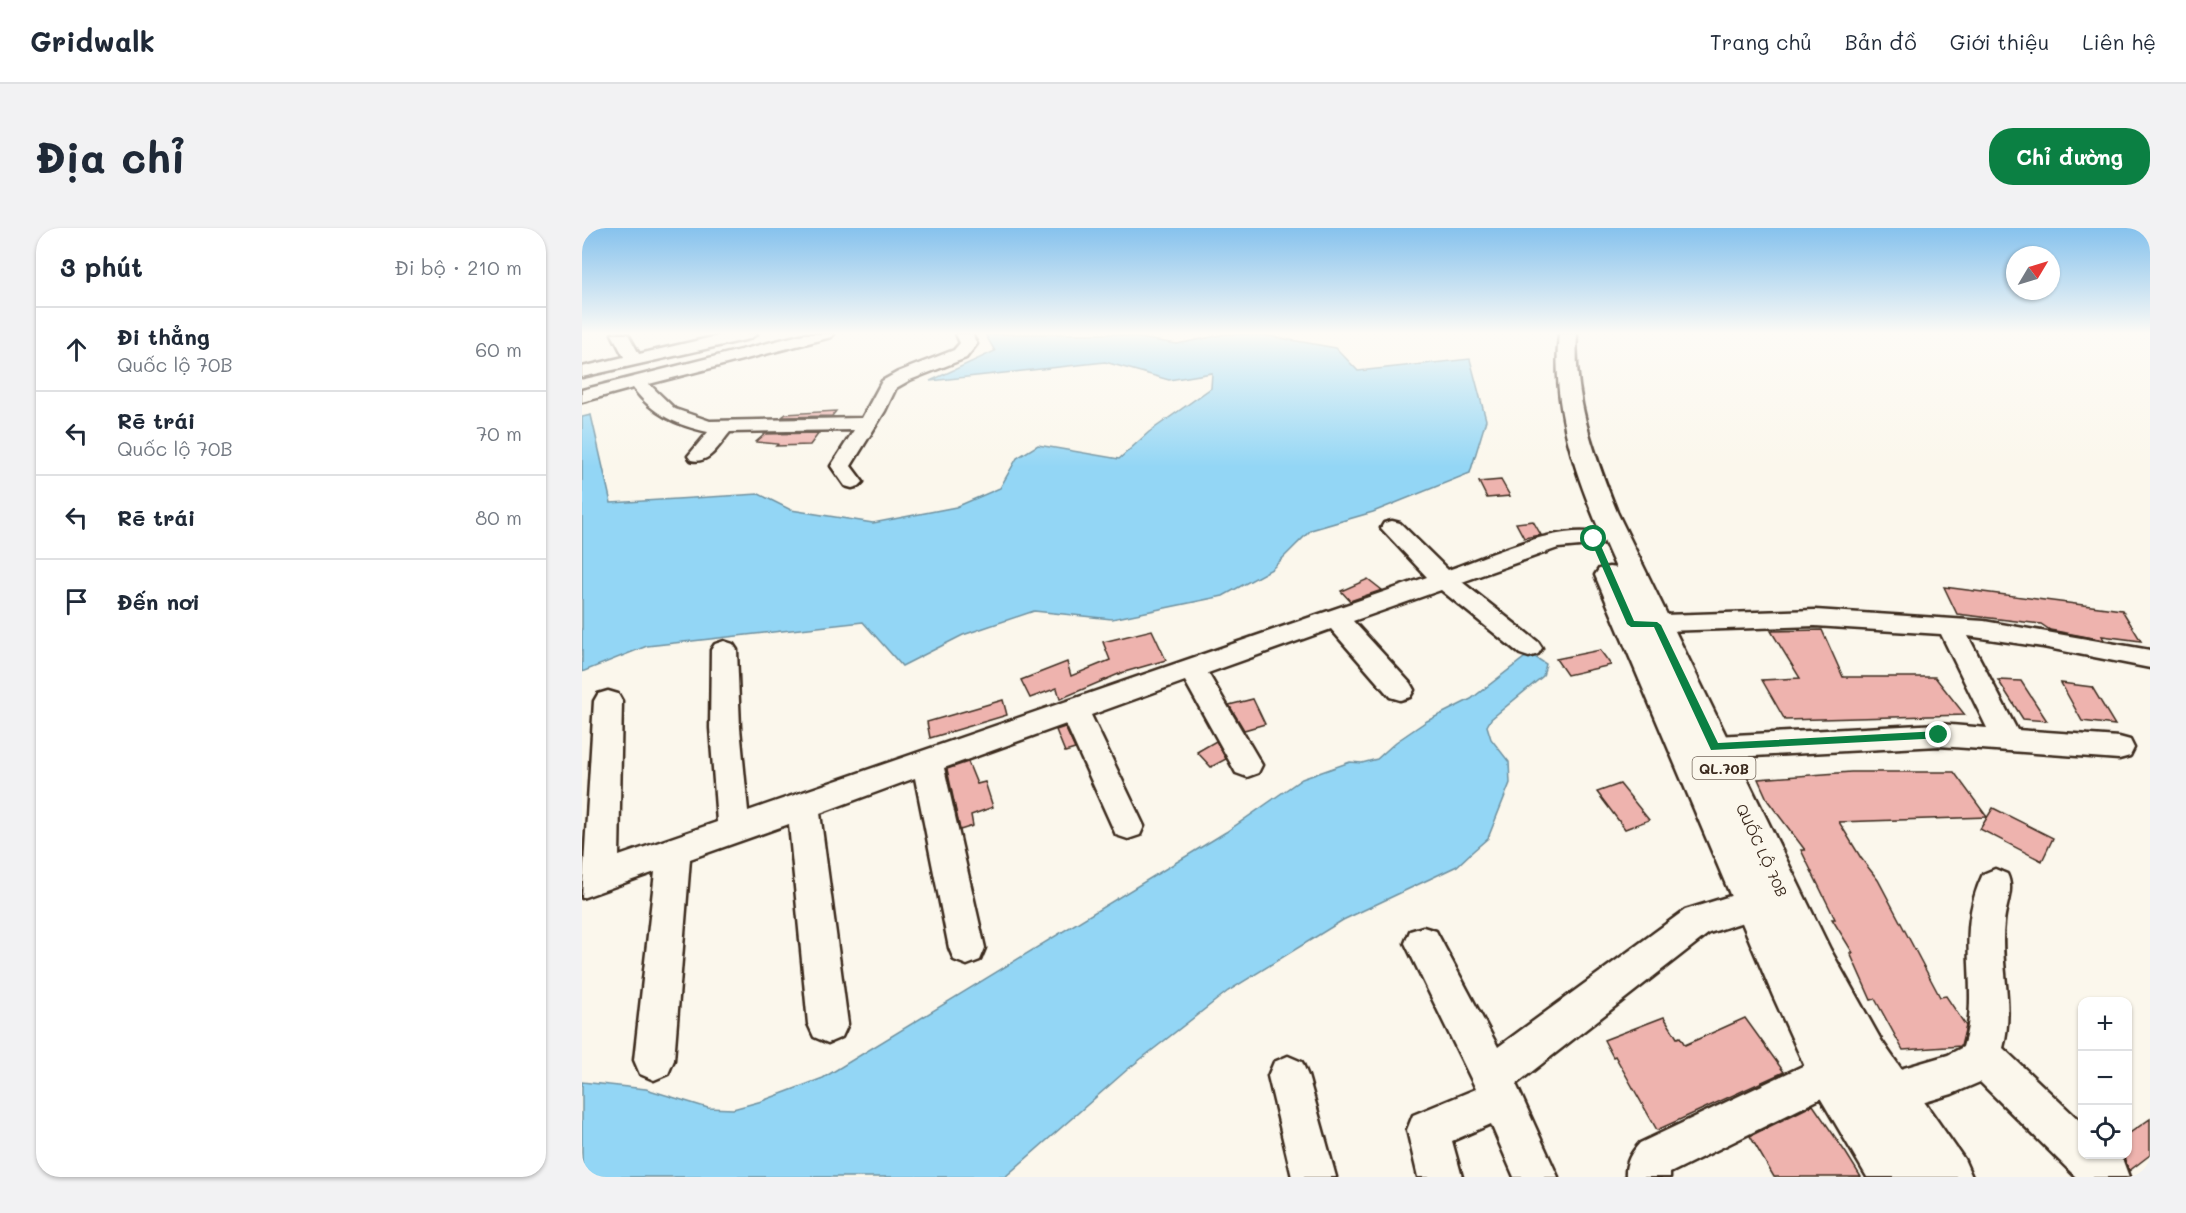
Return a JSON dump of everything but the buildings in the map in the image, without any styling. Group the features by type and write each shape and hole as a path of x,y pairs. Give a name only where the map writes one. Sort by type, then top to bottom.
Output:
{"main road":[{"name":"QUỐC LỘ 70B","path":"1552,378 1553,405 1567,471 1594,539 1715,747 1815,963 1865,1056 1946,1177"},
{"name":"QUỐC LỘ 70B","path":"1568,378 1570,404 1580,444 1646,630 1753,904 1832,1072 1896,1177"}],"street":[{"path":"582,396 652,378"},
{"path":"852,482 841,466 876,411 888,385 900,378"},
{"path":"638,382 661,410 694,424 724,427 866,424"},
{"path":"698,456 724,427"},
{"path":"1392,528 1444,580 1529,648"},
{"path":"608,701 591,880 1555,541 1594,539"},
{"path":"1336,618 1400,690"},
{"path":"1646,630 1815,618 1950,626 2043,638 2150,659"},
{"path":"1950,626 2008,740"},
{"path":"724,650 725,728 734,829"},
{"path":"1191,669 1247,765"},
{"path":"1074,710 1128,826"},
{"path":"1715,747 1939,735 2120,748"},
{"path":"927,762 967,948"},
{"path":"803,806 828,1024"},
{"path":"654,1060 674,851"},
{"path":"1995,884 1987,911 1985,936 1990,1000 1985,1044 1980,1058 1985,1059 2078,1149"},
{"path":"1440,1177 1428,1130 1496,1088 1698,921 1753,904"},
{"path":"1423,943 1496,1088 1536,1177"},
{"path":"1888,1092 1952,1074 1985,1059"},
{"path":"1648,1177 1647,1168 1655,1158 1832,1072"},
{"path":"1288,1076 1314,1177"},
{"path":"2088,1159 2107,1177"}],"water":[{"path":"936,378 955,378 930,381"},
{"path":"1212,378 1475,378 1486,420 1470,473 1373,512 1311,530 1272,569 1223,596 1112,619 1034,611 963,635 902,666 863,622 647,646 582,672 582,417 591,415 611,503 759,494 791,510 873,523 956,507 1000,488 1017,458 1038,445 1119,459 1149,432 1211,388"},
{"path":"1532,655 1546,664 1543,676 1491,719 1487,726 1491,739 1509,762 1510,783 1488,838 1457,866 1343,920 1228,991 1128,1069 1005,1177 582,1177 582,1082 646,1089 708,1108 733,1109 762,1101 823,1078 1226,832 1302,779 1350,762 1362,763 1377,759 1396,742 1427,721 1471,699 1524,658"}],"route":[{"path":"1594,539 1631,624 1657,625 1715,747 1939,735"}]}
